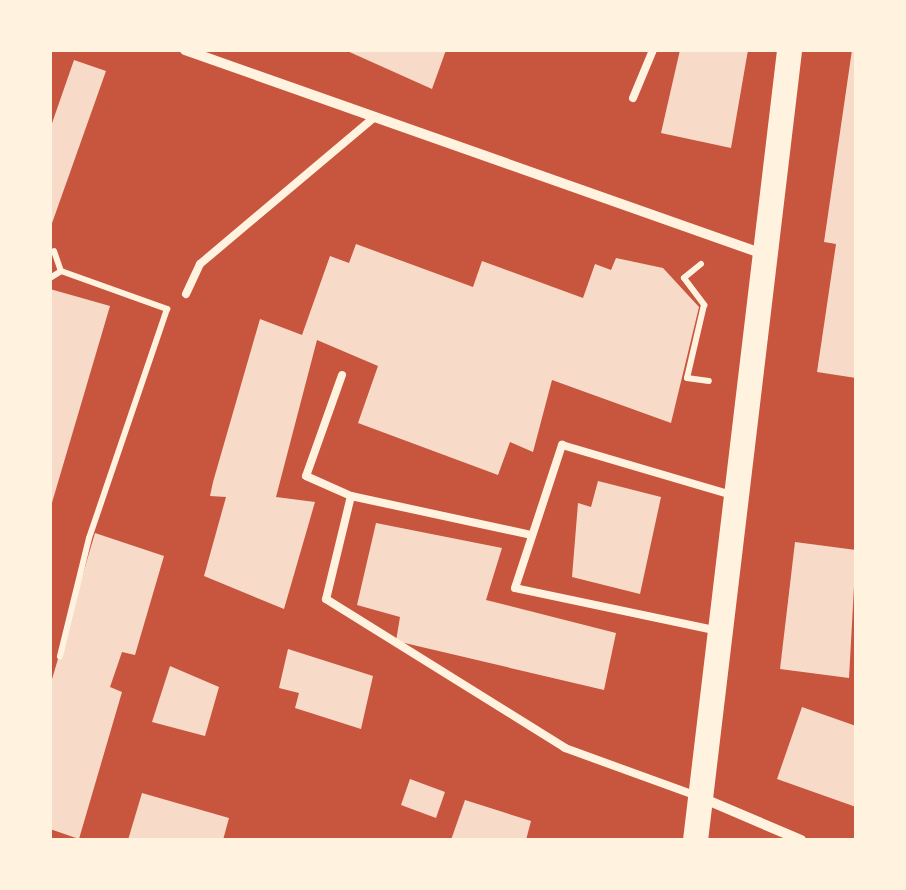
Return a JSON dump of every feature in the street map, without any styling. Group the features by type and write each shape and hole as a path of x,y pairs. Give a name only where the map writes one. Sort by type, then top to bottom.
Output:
{"main road":[{"path":"696,840 790,50"}],"street":[{"path":"185,50 767,255"},
{"path":"700,797 800,840"}],"lane":[{"path":"634,98 653,50"},
{"path":"186,294 200,264 372,119"},
{"path":"342,375 306,476 351,496 531,535"},
{"path":"720,632 515,588 562,445 736,496"},
{"path":"351,496 326,599 564,748 700,797"}],"path":[{"path":"54,251 60,271"},
{"path":"701,264 684,278 704,305 687,378 709,381"},
{"path":"50,278 60,271"},
{"path":"60,271 167,310 88,538 60,656"}],"building":[{"path":"345,50 446,50 432,89"},
{"path":"680,50 748,50 731,148 661,133"},
{"path":"852,50 856,50 856,378 817,372 836,244 824,242"},
{"path":"74,60 106,71 51,226 50,129"},
{"path":"356,244 473,287 482,261 583,298 595,264 611,270 616,258 663,268 699,307 671,423 552,380 533,452 510,442 498,475 358,423 378,366 317,340 276,497 315,502 284,609 204,576 226,497 210,496 260,319 302,335 330,256 349,263"},
{"path":"50,289 110,306 51,506 50,506"},
{"path":"598,481 661,497 640,594 572,577 578,503 591,507"},
{"path":"376,523 502,548 486,600 616,633 604,690 396,641 400,617 357,605"},
{"path":"95,533 164,556 135,655 122,652 110,687 122,692 79,839 50,829 50,686"},
{"path":"795,542 856,550 849,678 780,669"},
{"path":"288,649 373,676 361,729 295,708 299,693 279,688"},
{"path":"170,666 219,687 205,736 152,722"},
{"path":"802,707 856,726 856,807 777,779"},
{"path":"410,779 445,792 436,818 401,805"},
{"path":"142,793 229,818 223,840 128,840"},
{"path":"465,800 531,821 526,840 451,840"}]}
